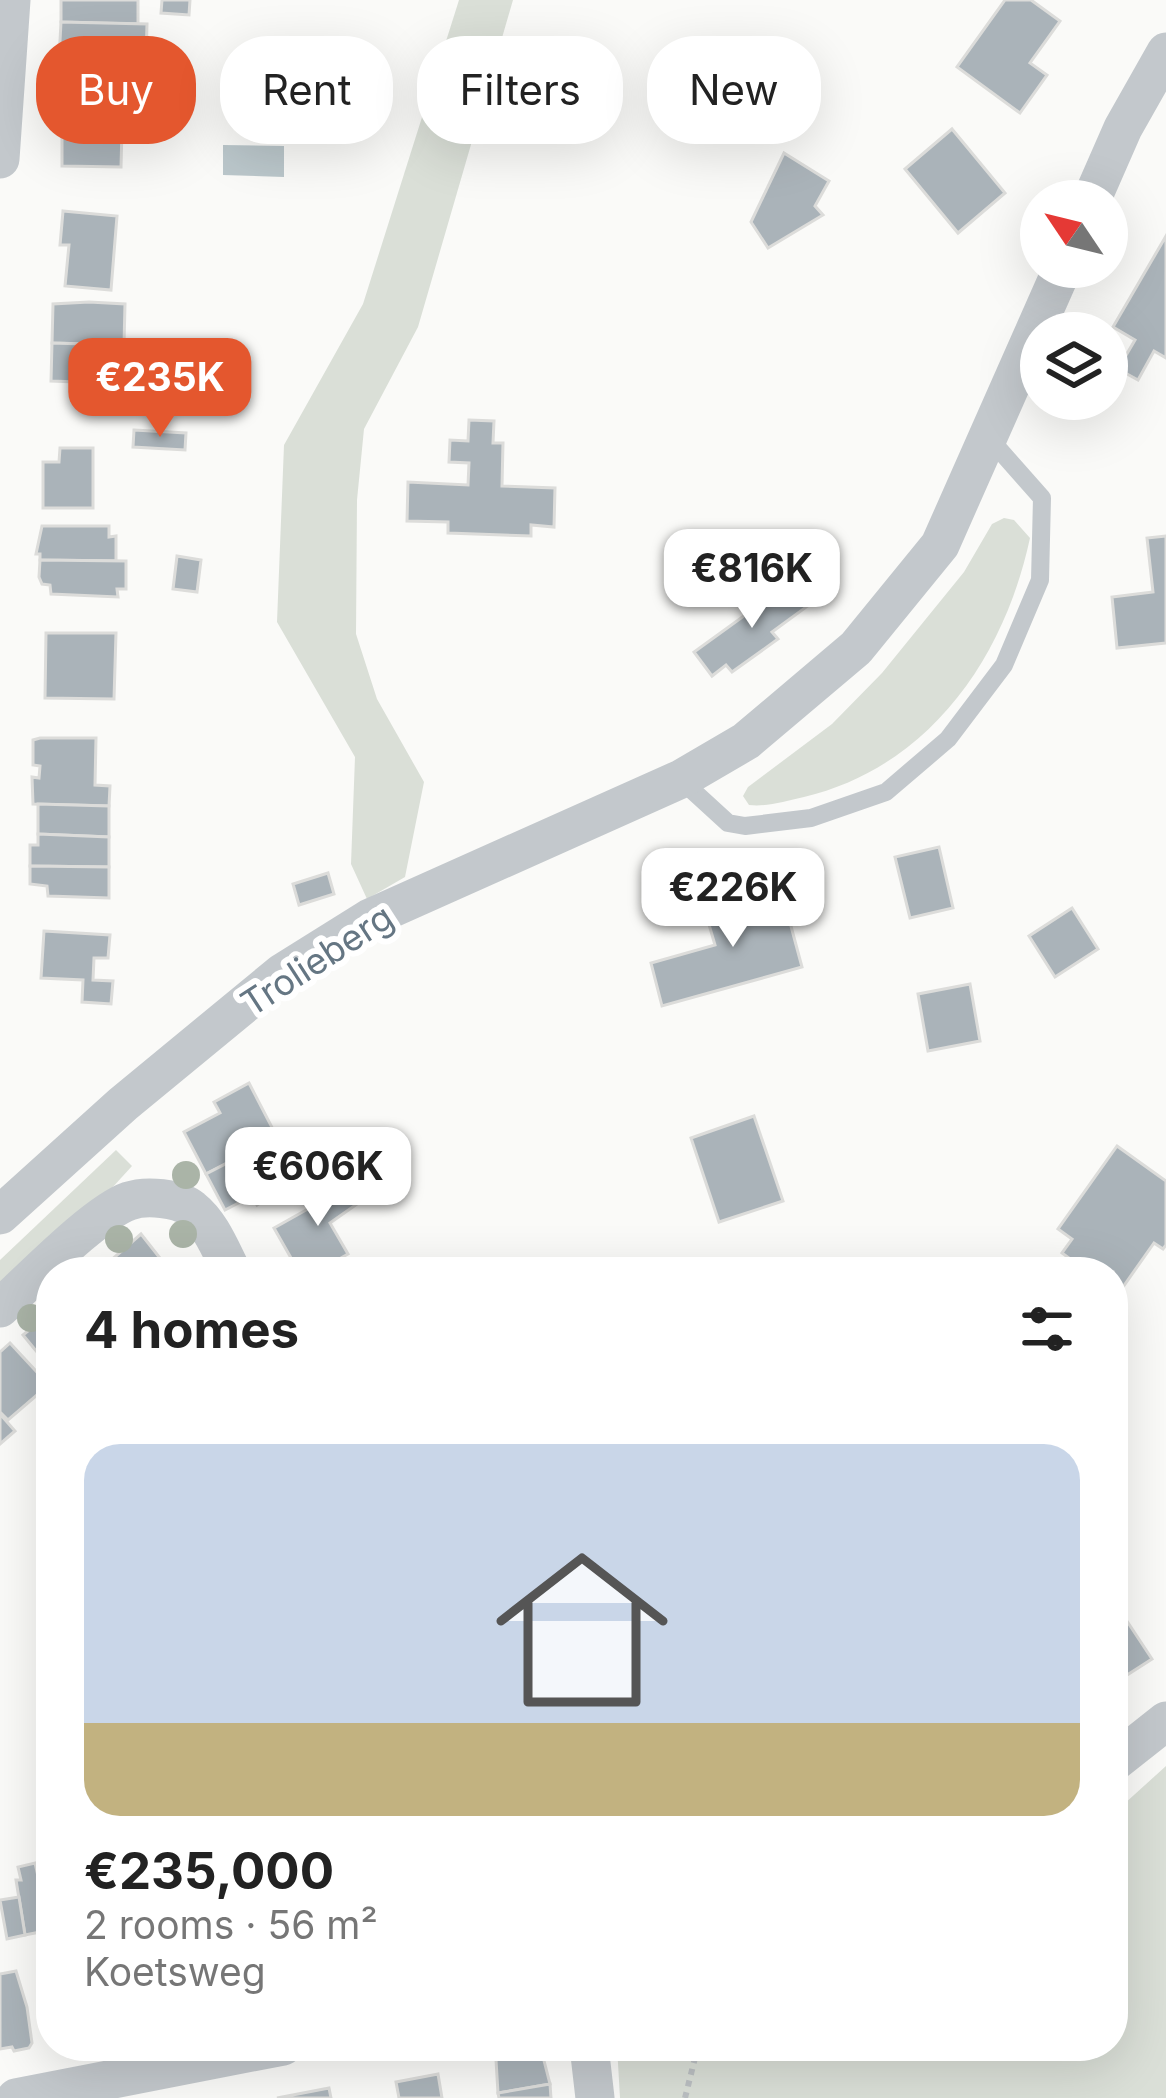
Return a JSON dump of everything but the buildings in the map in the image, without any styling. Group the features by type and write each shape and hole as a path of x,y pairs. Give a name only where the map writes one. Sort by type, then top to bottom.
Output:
{"street":[{"path":"0,159 11,0"},
{"path":"1100,180 1166,52"},
{"name":"Trolieberg","path":"0,1215 123,1104 282,973 370,918 681,779 746,742 856,648 940,544 1054,288"},
{"path":"58,1257 131,1200 162,1199 190,1207 224,1257"},
{"path":"0,1308 36,1276"},
{"path":"1128,1750 1166,1721"},
{"path":"16,2098 206,2061"},
{"path":"591,2061 595,2098"}],"lane":[{"path":"681,779 728,823 745,826 812,818 886,792 948,739 1004,665 1040,580 1042,498 989,438"}],"path":[{"path":"685,2098 694,2061"}],"shaded area":[{"path":"459,0 513,0 503,36 448,36"},
{"path":"417,133 417,144 471,144 418,327 364,429 357,500 356,634 377,699 424,782 405,877 367,899 351,864 355,757 277,622 284,445 363,304"},
{"path":"223,145 284,146 284,177 223,175"},
{"path":"1004,518 1014,520 1030,538 1018,583 980,665 954,702 924,734 849,782 783,802 749,805 743,796 748,787 832,724 882,673 964,572 992,524"},
{"path":"116,1150 132,1166 91,1211 0,1291 0,1260"},
{"path":"1166,1766 1166,2098 620,2098 618,2061 1128,2061 1128,1800"}]}
